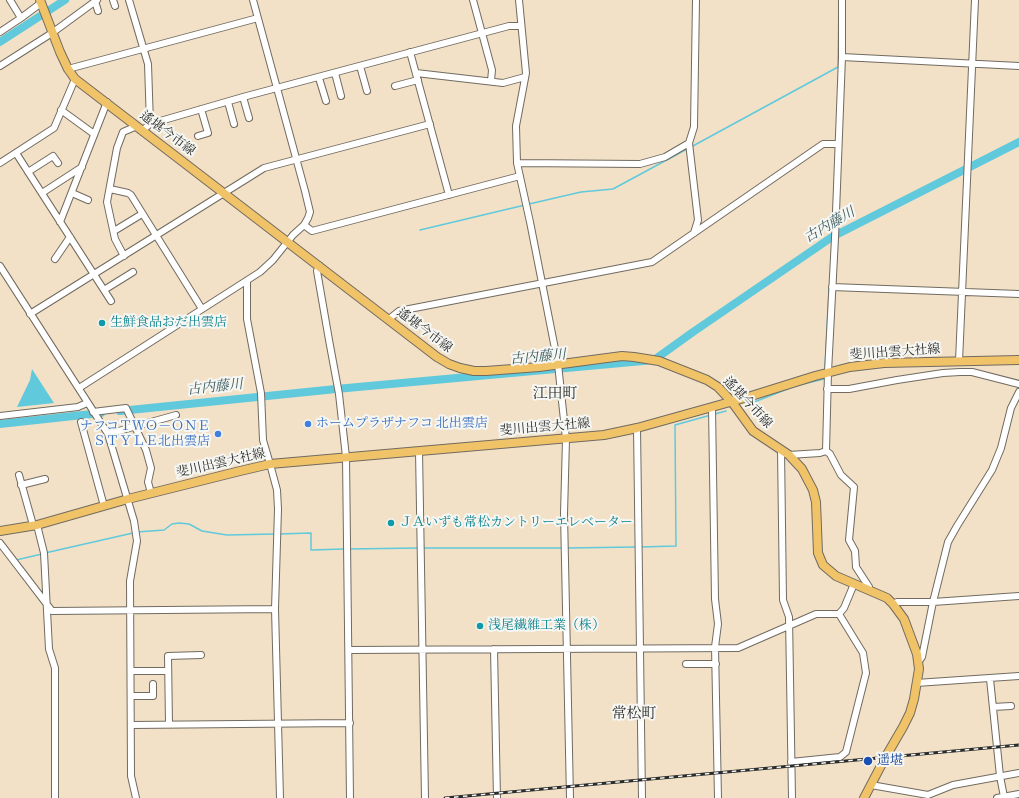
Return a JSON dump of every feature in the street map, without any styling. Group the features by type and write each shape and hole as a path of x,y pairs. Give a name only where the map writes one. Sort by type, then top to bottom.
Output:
{"main road":[{"name":"遙堪今市線","path":"41,3 51,31 68,69 75,79 225,192 288,243 319,265 437,357 460,368 486,371 622,356 647,358 659,361 707,380 718,387 732,402 754,431 762,438 789,455 802,469 813,490 816,502 819,559 823,565 836,576 887,598 894,604 904,618 919,661 914,699 903,728 864,798"},
{"name":"斐川出雲大社線","path":"0,531 35,525 151,493 240,470 270,464 604,435 637,428 732,402 850,366 884,363 1019,360"}],"street":[{"path":"10,0 21,18"},
{"path":"0,66 96,0 98,11"},
{"path":"129,0 148,64 150,124"},
{"path":"79,388 247,281 273,260 293,235 304,225 310,212 253,0"},
{"path":"473,0 492,70 491,81"},
{"path":"519,0 526,73 516,126 517,163 558,364 566,439 564,514 570,798"},
{"path":"694,233 698,220 689,142 694,127 696,0"},
{"path":"826,451 827,389 836,222 842,57 842,0"},
{"path":"959,361 975,0"},
{"path":"0,32 41,3"},
{"path":"68,69 258,18"},
{"path":"124,256 115,239 107,202 117,148 123,132 243,97 319,78 481,33 509,26 521,26"},
{"path":"410,52 449,195"},
{"path":"842,57 1019,66"},
{"path":"360,66 367,91"},
{"path":"335,73 341,96"},
{"path":"416,73 503,83 525,78"},
{"path":"319,78 326,101"},
{"path":"0,163 54,128 75,79"},
{"path":"395,86 418,80"},
{"path":"243,97 249,118"},
{"path":"60,222 107,102"},
{"path":"228,102 234,124"},
{"path":"198,136 208,133 201,109"},
{"path":"61,110 94,134"},
{"path":"30,314 95,275 264,168 430,124"},
{"path":"517,163 640,164 665,157 689,142"},
{"path":"389,320 399,311 652,262 823,144 838,144"},
{"path":"16,153 111,301"},
{"path":"28,172 53,156 58,163"},
{"path":"42,193 82,167"},
{"path":"304,225 312,231 520,176"},
{"path":"110,190 128,193 131,195 202,309"},
{"path":"72,194 88,200"},
{"path":"114,231 142,214"},
{"path":"55,259 70,237"},
{"path":"319,265 317,271 339,394 346,457 350,798"},
{"path":"0,266 108,434 134,520 137,541 130,582 131,776 136,798"},
{"path":"104,290 133,272"},
{"path":"247,281 247,319 261,393 263,440 277,490 278,509 275,609 280,798"},
{"path":"832,287 1019,294"},
{"path":"827,389 849,389 920,376 960,372 972,372 1019,384"},
{"path":"919,661 922,657 933,602 948,542 992,470 1001,448 1011,408 1019,392"},
{"path":"0,416 78,408 87,403"},
{"path":"712,407 715,599 718,624 715,647 718,798"},
{"path":"93,412 126,408 146,450 151,468 148,482 151,493"},
{"path":"108,434 136,428 176,415"},
{"path":"81,422 104,506"},
{"path":"637,428 642,798"},
{"path":"781,449 783,600 789,617 792,798"},
{"path":"419,451 425,798"},
{"path":"789,455 820,453 826,451"},
{"path":"826,451 830,454 842,475 854,487 849,540 855,550 856,567 869,587 869,590"},
{"path":"19,475 44,553 49,649 55,668 55,798"},
{"path":"21,485 45,479"},
{"path":"0,543 52,611 275,609"},
{"path":"839,614 844,608 854,584"},
{"path":"894,604 897,602 933,602 1019,596"},
{"path":"349,650 738,648 816,614 839,614"},
{"path":"791,762 840,757 846,752 866,673 863,653 839,614"},
{"path":"494,649 497,798"},
{"path":"170,724 168,656 201,655"},
{"path":"686,664 716,664"},
{"path":"131,671 168,671"},
{"path":"916,683 1019,676"},
{"path":"990,678 1000,776 1000,797 1019,794"},
{"path":"131,696 153,696 153,684"},
{"path":"993,707 1011,706"},
{"path":"131,725 277,722 350,723"},
{"path":"871,785 928,797 953,785 1019,773"}],"water":[{"path":"32,369 54,403 17,407 30,380"}],"waterway":[{"path":"0,42 65,0"},
{"path":"691,147 838,67 839,0"},
{"name":"古内藤川","path":"120,411 336,389 654,360 832,237 1019,142"},
{"path":"529,204 581,192 613,189 687,149"},
{"path":"420,230 525,205"},
{"path":"825,368 829,288"},
{"path":"795,386 824,379"},
{"path":"749,404 790,388"},
{"path":"715,414 726,411"},
{"name":"古内藤川","path":"0,424 101,413"},
{"path":"640,547 676,546 675,425 711,415"},
{"path":"137,532 164,530 172,524 179,523 189,524 202,531 227,535 275,534"},
{"path":"45,553 133,533"},
{"path":"279,534 311,533 311,550 344,549"},
{"path":"566,548 636,547"},
{"path":"348,549 418,548"},
{"path":"422,548 562,548"},
{"path":"16,560 42,554"}],"railway":[{"path":"445,798 1019,745"}],"place":[{"name":"生鮮食品おだ出雲店","path":"102,323"},
{"name":"ホームプラザナフコ 北出雲店","path":"308,424"},
{"name":"ナフコＴＷＯ－ＯＮＥ ＳＴＹＬＥ北出雲店","path":"218,434"},
{"name":"ＪＡいずも常松カントリーエレベーター","path":"391,523"},
{"name":"浅尾繊維工業（株）","path":"480,626"},
{"name":"遥堪","path":"868,761"}],"district":[{"name":"江田町","path":"555,395"},
{"name":"常松町","path":"634,715"}]}
